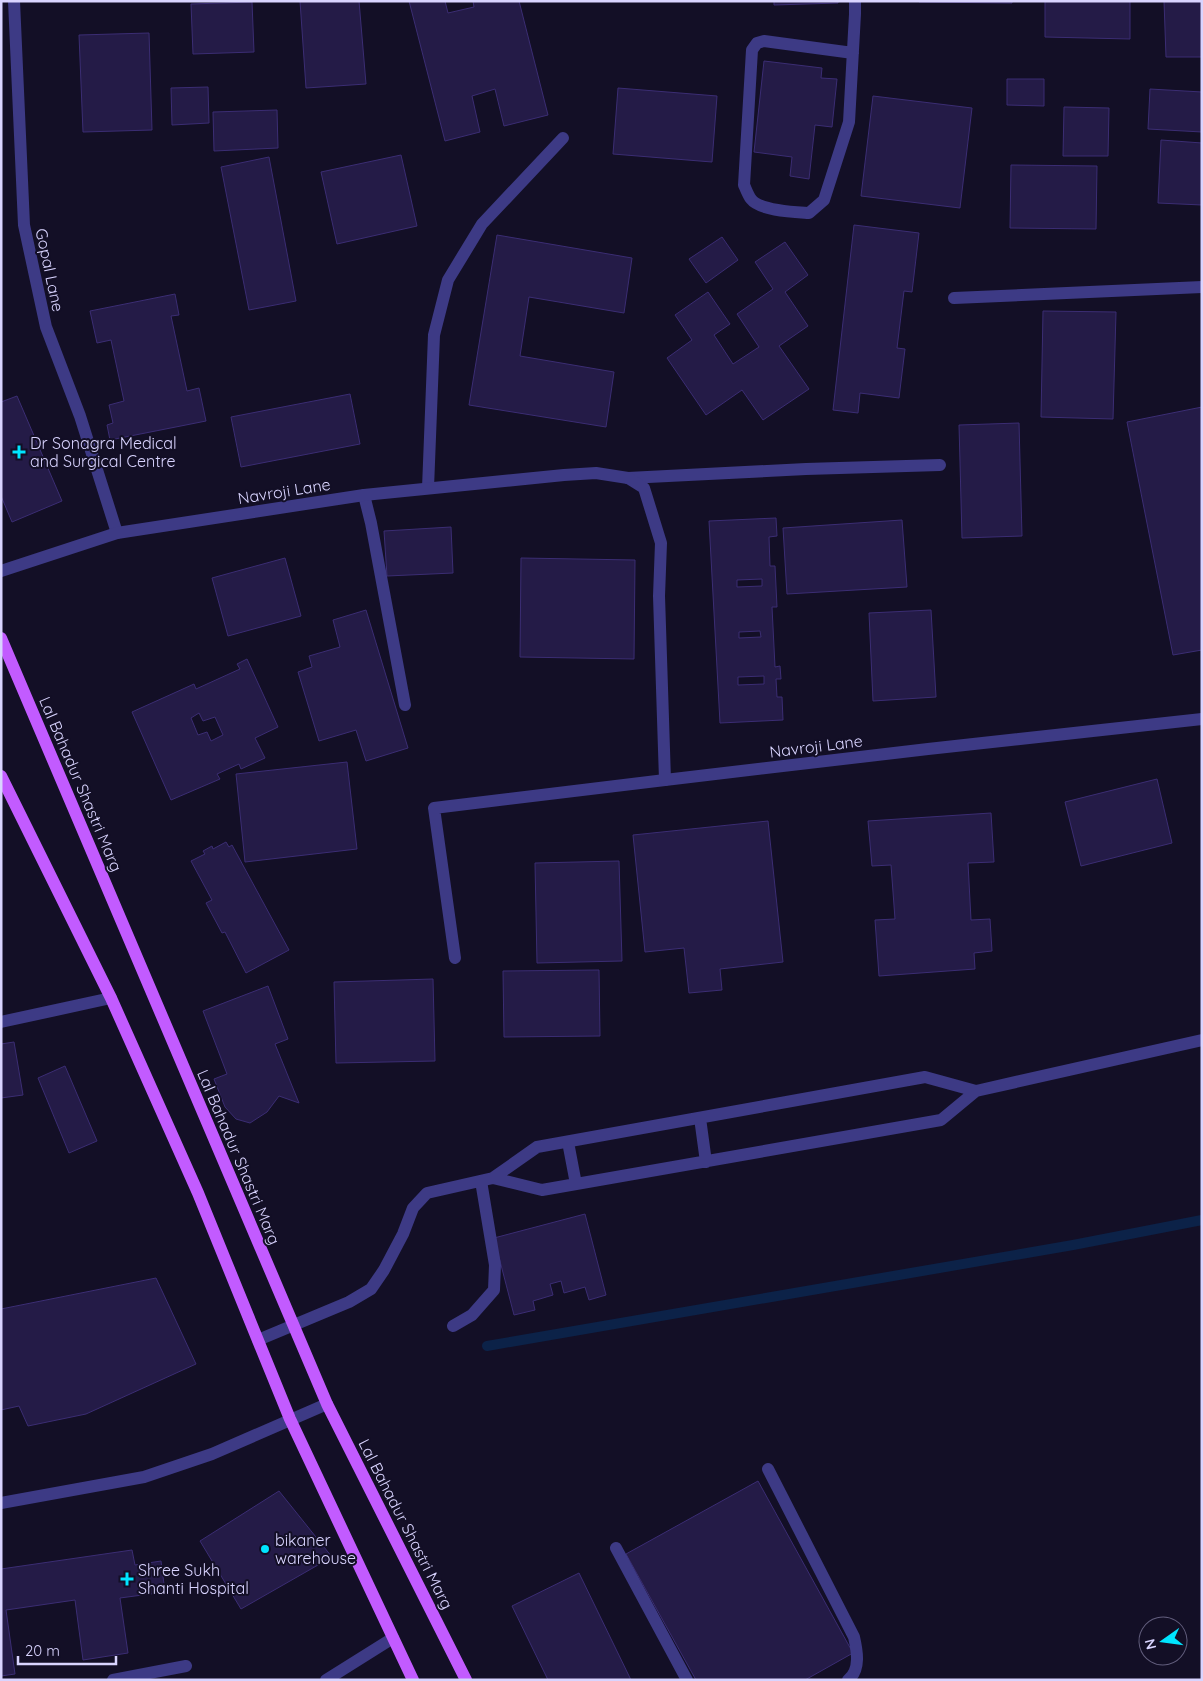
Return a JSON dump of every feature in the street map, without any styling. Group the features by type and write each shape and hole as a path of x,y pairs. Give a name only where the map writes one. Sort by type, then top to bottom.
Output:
{"main road":[{"name":"Lal Bahadur Shastri Marg","path":"1,638 327,1404 466,1680"},
{"path":"1,776 111,998 198,1193 290,1419 414,1680"}],"street":[{"name":"Gopal Lane","path":"14,1 24,225 46,327 80,416 117,533"},
{"path":"852,53 764,41 757,43 752,50 744,185 752,201 760,205 789,212 809,213 824,200 849,122 852,53 854,1"},
{"path":"428,488 434,335 448,280 482,224 563,138"},
{"path":"954,298 1202,288"},
{"name":"Navroji Lane","path":"1,572 117,533 364,495 588,474 628,478 806,469 940,465"},
{"path":"628,478 644,488 660,543 659,596 665,780"},
{"path":"364,495 373,533 405,705"},
{"name":"Navroji Lane","path":"455,958 434,808 928,748 1202,719"},
{"path":"1,1022 111,998"},
{"path":"487,1179 542,1190 940,1120 976,1091 1202,1040"},
{"path":"258,1340 349,1302 371,1289 404,1234 413,1208 427,1193 487,1179 537,1147 925,1077 976,1091"},
{"path":"700,1118 706,1162"},
{"path":"568,1142 576,1184"},
{"path":"453,1326 472,1315 494,1290 495,1265 487,1179"},
{"path":"1,1503 144,1477 212,1454 327,1404"},
{"path":"768,1469 854,1636 858,1659 848,1680"},
{"path":"616,1548 687,1680"},
{"path":"326,1680 393,1638"},
{"path":"113,1680 186,1666"}],"building":[{"path":"300,1 359,1 366,84 306,88"},
{"path":"409,1 445,1 448,13 474,7 473,1 519,1 548,115 504,126 495,89 472,96 480,132 445,141"},
{"path":"774,1 838,1 838,3 774,5"},
{"path":"1012,1 1012,3 919,2"},
{"path":"1045,1 1130,1 1130,39 1045,37"},
{"path":"1164,1 1202,1 1202,57 1166,57"},
{"path":"252,2 254,52 193,54 191,4"},
{"path":"149,33 152,130 83,132 79,35"},
{"path":"764,61 822,68 821,78 837,79 832,127 815,125 809,179 790,176 792,157 754,152"},
{"path":"1007,79 1044,79 1044,106 1007,105"},
{"path":"208,87 209,123 172,125 171,88"},
{"path":"618,88 717,96 712,162 613,154"},
{"path":"1150,89 1202,92 1202,132 1148,129"},
{"path":"873,96 972,108 960,208 861,196"},
{"path":"1064,107 1109,108 1108,156 1063,156"},
{"path":"277,110 278,148 214,151 213,112"},
{"path":"1161,140 1202,143 1202,205 1158,203"},
{"path":"401,155 417,226 337,244 321,172"},
{"path":"269,157 296,301 249,310 221,167"},
{"path":"1011,165 1097,166 1096,229 1010,228"},
{"path":"854,225 919,233 912,292 904,291 897,348 905,349 899,398 860,393 858,413 833,410"},
{"path":"497,235 632,258 624,313 529,297 520,356 614,372 606,427 469,405"},
{"path":"722,237 738,260 706,283 689,259"},
{"path":"785,242 808,275 785,292 808,326 779,346 809,389 763,420 742,390 706,415 667,358 692,340 675,315 708,292 730,324 714,335 733,364 759,347 737,314 773,289 755,262"},
{"path":"175,294 179,315 171,316 187,391 199,388 206,421 110,440 107,425 113,423 109,405 124,401 111,340 97,343 90,311"},
{"path":"1043,311 1116,312 1113,419 1041,417"},
{"path":"350,394 360,444 241,467 231,417"},
{"path":"17,396 62,501 12,522 1,496 1,402"},
{"path":"1202,407 1202,650 1173,655 1127,422"},
{"path":"1019,423 1022,536 962,538 959,425"},
{"path":"776,518 777,536 769,537 770,566 775,566 777,607 772,607 775,667 780,666 781,679 776,679 777,697 782,697 783,720 720,723 709,521","holes":["762,579 762,586 737,587 737,580","760,631 761,637 739,638 739,632","764,676 764,684 738,685 738,677"]},
{"path":"902,520 907,587 787,594 783,528"},
{"path":"451,527 453,573 387,576 384,531"},
{"path":"285,558 301,616 228,636 212,578"},
{"path":"521,558 635,560 634,659 520,657"},
{"path":"366,610 408,748 366,761 356,730 319,741 298,672 312,667 309,656 340,647 333,620"},
{"path":"931,610 936,697 873,701 869,613"},
{"path":"247,659 278,727 255,738 265,758 241,769 239,764 217,774 220,779 171,800 132,712 194,684 196,689 240,669 237,664","holes":["199,713 203,721 215,717 223,735 211,741 207,732 198,735 191,718"]},
{"path":"347,762 357,849 245,862 236,774"},
{"path":"1157,779 1172,843 1081,866 1065,802"},
{"path":"991,813 994,862 968,863 971,920 990,919 992,951 974,953 975,969 879,976 875,920 895,919 891,865 872,866 868,821"},
{"path":"768,821 783,962 720,969 722,990 689,993 684,948 645,952 633,835"},
{"path":"226,842 229,847 232,845 289,950 246,973 225,932 222,933 206,903 212,900 191,861 205,854 203,851 212,846 213,849"},
{"path":"619,861 622,961 537,963 535,863"},
{"path":"599,970 600,1036 504,1037 503,971"},
{"path":"433,979 435,1061 336,1063 334,982"},
{"path":"268,986 288,1039 275,1044 299,1103 279,1096 267,1112 250,1123 236,1119 225,1107 214,1079 227,1074 203,1011"},
{"path":"14,1042 23,1095 1,1098 1,1044"},
{"path":"65,1066 97,1141 69,1153 38,1078"},
{"path":"585,1214 606,1295 589,1300 585,1287 564,1293 561,1281 550,1284 553,1295 533,1301 535,1310 514,1315 494,1238"},
{"path":"156,1278 196,1364 86,1414 28,1426 19,1406 1,1410 1,1309"},
{"path":"758,1481 853,1653 805,1680 696,1680 626,1554"},
{"name":"bikaner warehouse","path":"279,1491 332,1557 241,1609 200,1541"},
{"path":"132,1550 135,1565 161,1561 165,1592 120,1598 128,1653 83,1660 75,1600 6,1610 15,1674 1,1676 1,1569"},
{"path":"579,1573 631,1680 548,1680 512,1606"}],"waterway":[{"path":"487,1346 1073,1245 1202,1220"}],"place":[{"name":"Dr Sonagra Medical and Surgical Centre","path":"19,452"},
{"name":"bikaner warehouse","path":"265,1549"},
{"name":"Shree Sukh Shanti Hospital","path":"127,1579"}]}
